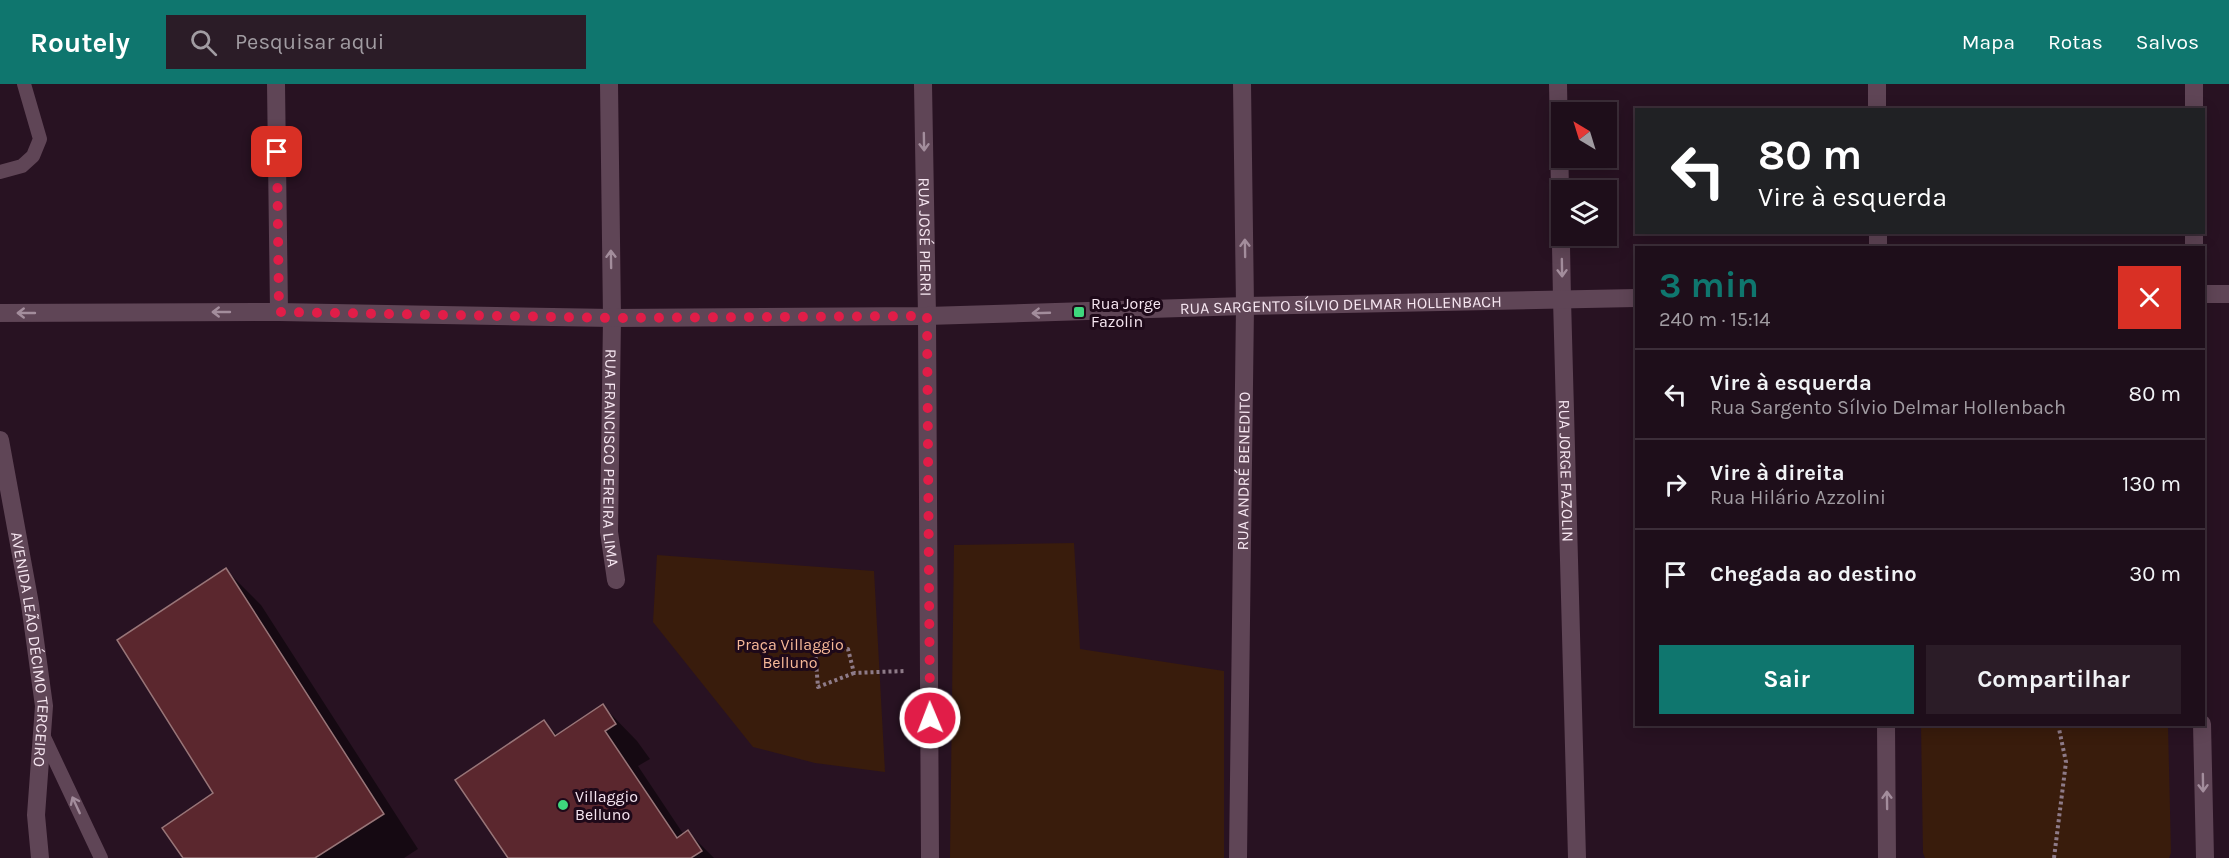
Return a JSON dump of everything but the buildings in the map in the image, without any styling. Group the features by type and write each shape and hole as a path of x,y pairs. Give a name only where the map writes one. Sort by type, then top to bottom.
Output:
{"street":[{"path":"276,84 279,312"},
{"name":"RUA FRANCISCO PEREIRA LIMA","path":"609,84 612,318 609,532 616,580"},
{"name":"RUA JOSÉ PIERRI","path":"923,84 927,316 930,858"},
{"name":"RUA ANDRÉ BENEDITO","path":"1238,858 1245,306 1242,84"},
{"name":"RUA JORGE FAZOLIN","path":"1558,84 1577,858"},
{"path":"1877,84 1877,108"},
{"path":"2194,84 2194,108"},
{"path":"2205,294 2229,294"},
{"name":"RUA SARGENTO SÍLVIO DELMAR HOLLENBACH","path":"0,313 279,312 612,318 927,316 1245,306 1635,298"},
{"name":"AVENIDA LEÃO DÉCIMO TERCEIRO","path":"0,440 31,615 44,706 36,815 40,858"},
{"path":"1886,726 1887,858"},
{"path":"2202,726 2205,858"}],"lane":[{"path":"0,172 22,166 33,156 40,139 24,84"},
{"path":"42,733 101,858"}],"path":[{"path":"854,673 848,648 815,650 818,687 854,673 929,670"},
{"path":"2054,858 2066,762 2058,726"}],"green space":[{"path":"1074,543 1080,649 1224,671 1224,858 950,858 954,545"},
{"name":"Praça Villaggio Belluno","path":"657,555 874,571 885,772 815,763 753,747 653,622"},
{"path":"1921,726 2168,726 2171,853 2169,858 1925,858 1923,853"}],"place":[{"name":"Rua Jorge Fazolin","path":"1079,312"},
{"name":"Villaggio Belluno","path":"563,805"}],"route":[{"path":"277,152 279,312 612,318 927,316 930,718"}]}
